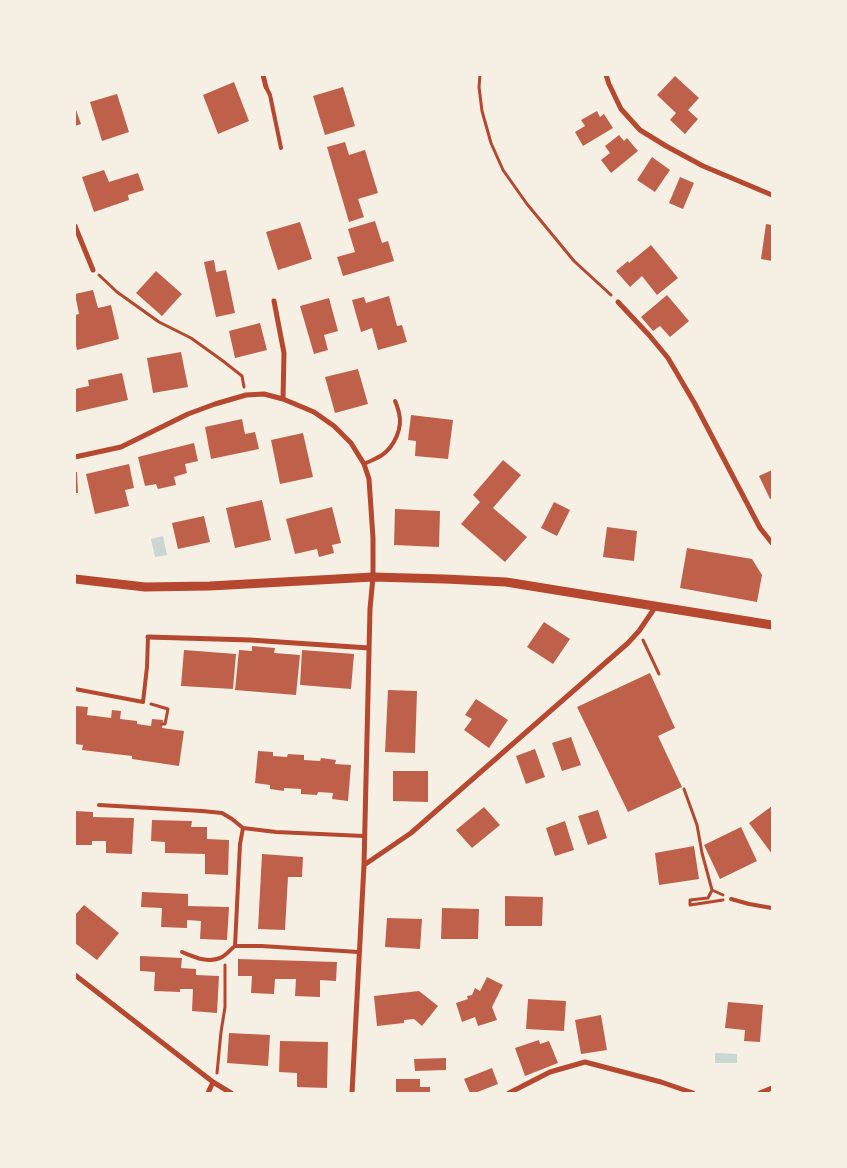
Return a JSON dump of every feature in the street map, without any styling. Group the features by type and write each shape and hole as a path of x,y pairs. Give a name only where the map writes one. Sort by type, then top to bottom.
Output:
{"street":[{"path":"263,75 266,87"},
{"path":"606,75 608,84 621,109 640,130 703,166 772,195"},
{"path":"75,226 93,270"},
{"path":"274,301 284,353 283,399"},
{"path":"618,302 668,358 695,404 760,528 772,543"},
{"path":"75,457 121,447 188,414 215,404 246,395 264,394 283,399 314,412 334,426 352,443 364,464 369,479 373,538 373,577 370,609 364,864 352,1093"},
{"path":"75,579 145,587 210,586 373,577 506,582 772,625"},
{"path":"364,864 411,833 620,650 639,631 656,606"},
{"path":"148,637 250,640 369,648"},
{"path":"75,975 213,1082 231,1093"},
{"path":"509,1093 550,1072 585,1062 662,1082 693,1093"},
{"path":"208,1093 213,1082"},
{"path":"760,1093 772,1088"}],"lane":[{"path":"266,87 270,95 281,148"},
{"path":"364,464 382,455 391,446 396,437 400,415 395,402"},
{"path":"75,690 143,702 148,667 148,637"},
{"path":"99,805 202,810 222,813 243,828 276,832 364,836"},
{"path":"235,946 240,844 243,828"},
{"path":"730,899 772,908"},
{"path":"182,952 193,957 213,960 222,957 235,946 359,952"}],"path":[{"path":"480,75 479,87 482,111 491,143 503,170 526,204 574,260 618,302"},
{"path":"93,270 117,292 159,322 191,338 242,376 246,395"},
{"path":"639,631 659,674"},
{"path":"143,702 168,708 166,724 162,724"},
{"path":"684,789 697,825 712,890 708,898 690,900 690,904 730,899"},
{"path":"218,1059 225,1007 225,954"}],"shaded area":[{"path":"163,536 167,555 155,557 151,539"},
{"path":"715,1053 737,1054 737,1063 715,1063"}],"building":[{"path":"675,76 699,98 688,110 698,119 685,134 670,120 676,113 657,95"},
{"path":"234,82 249,121 218,134 203,95"},
{"path":"343,87 355,126 325,135 313,96"},
{"path":"117,94 129,132 102,141 90,102"},
{"path":"75,107 81,124 75,126"},
{"path":"597,111 600,117 604,114 613,128 583,146 575,132 585,126 581,120"},
{"path":"619,135 624,141 627,138 638,151 611,173 601,160 610,153 605,146"},
{"path":"345,142 349,155 365,150 378,193 358,199 364,217 349,222 327,147"},
{"path":"652,157 670,170 655,192 637,180"},
{"path":"104,170 109,182 138,173 144,190 128,195 129,200 94,212 82,177"},
{"path":"680,177 694,183 683,209 669,203"},
{"path":"375,221 382,243 388,241 394,261 343,276 337,257 355,252 348,229"},
{"path":"300,222 312,259 278,270 266,232"},
{"path":"766,224 772,225 772,261 761,259"},
{"path":"651,245 678,278 657,295 642,276 630,287 616,271"},
{"path":"214,260 216,272 226,270 235,313 216,317 204,262"},
{"path":"156,271 182,294 162,316 136,293"},
{"path":"93,290 98,308 111,305 119,339 77,350 75,315 79,314 75,294"},
{"path":"667,295 689,321 670,337 660,326 653,331 641,317"},
{"path":"389,296 397,326 402,325 407,342 378,350 372,328 361,332 352,300 364,297 366,303"},
{"path":"329,298 338,331 324,335 328,350 314,354 300,306"},
{"path":"260,323 267,350 235,358 229,331"},
{"path":"181,352 188,387 153,393 147,358"},
{"path":"358,369 368,404 335,413 325,377"},
{"path":"122,373 128,400 76,412 75,389 89,386 88,380"},
{"path":"411,415 453,420 448,459 415,456 416,441 408,440"},
{"path":"242,419 245,434 255,432 259,449 211,459 205,427"},
{"path":"303,433 313,477 280,484 271,440"},
{"path":"194,443 198,461 185,464 187,473 174,477 176,485 158,489 156,484 145,486 138,457"},
{"path":"503,460 521,475 493,508 527,537 505,562 461,524 480,502 473,495"},
{"path":"129,464 134,488 125,490 129,506 95,514 86,474"},
{"path":"772,470 772,498 770,499 759,476"},
{"path":"75,472 77,472 78,493 75,493"},
{"path":"262,500 271,540 235,548 226,508"},
{"path":"554,502 570,510 557,536 541,528"},
{"path":"332,507 341,543 332,545 334,553 319,557 317,549 295,554 286,519"},
{"path":"395,509 440,511 439,547 394,545"},
{"path":"204,516 210,542 178,549 172,523"},
{"path":"607,527 637,531 634,561 603,557"},
{"path":"687,548 752,559 762,575 757,602 680,588"},
{"path":"544,622 570,639 553,664 527,647"},
{"path":"252,646 275,648 274,653 300,655 296,695 235,690 239,650 252,651"},
{"path":"184,650 236,654 233,689 181,686"},
{"path":"302,650 354,654 351,689 300,685"},
{"path":"650,673 675,728 658,736 682,787 628,812 577,707"},
{"path":"388,690 417,691 415,753 385,752"},
{"path":"476,699 508,720 489,748 464,730 472,719 465,715"},
{"path":"75,706 88,707 87,715 111,718 112,710 121,711 120,719 137,721 137,724 151,726 152,719 163,720 162,728 184,731 179,766 132,759 132,756 82,750 83,745 75,744"},
{"path":"571,737 581,765 562,771 552,743"},
{"path":"535,749 545,777 526,784 516,756"},
{"path":"258,751 273,752 273,756 287,757 288,754 304,755 304,760 320,761 321,758 336,760 335,764 351,765 348,801 332,799 333,793 301,794 301,789 284,788 284,791 270,789 270,785 255,783"},
{"path":"393,771 428,771 428,802 393,801"},
{"path":"772,806 772,854 749,823"},
{"path":"484,807 500,825 472,848 456,830"},
{"path":"598,810 607,838 588,845 578,816"},
{"path":"75,811 93,812 93,817 134,818 132,854 106,853 106,841 92,841 92,845 75,845"},
{"path":"152,820 192,821 191,827 207,827 207,839 229,840 228,875 205,874 205,854 165,853 165,842 151,841"},
{"path":"565,821 574,850 555,856 546,828"},
{"path":"741,827 757,861 720,879 704,845"},
{"path":"694,846 699,879 659,885 655,853"},
{"path":"262,854 303,857 302,877 288,877 285,930 258,929"},
{"path":"142,892 188,894 188,906 229,907 227,940 200,939 201,921 187,920 187,928 161,927 162,908 141,907"},
{"path":"505,896 543,897 542,926 505,926"},
{"path":"84,905 119,933 97,960 75,943 75,915"},
{"path":"442,908 479,909 478,939 441,939"},
{"path":"387,918 422,919 420,949 385,947"},
{"path":"140,956 182,958 181,968 196,969 196,975 219,976 217,1013 192,1011 193,989 180,989 180,992 154,991 155,972 140,971"},
{"path":"238,959 337,962 336,981 320,980 320,997 295,996 296,979 275,979 274,994 251,993 252,976 238,976"},
{"path":"487,977 503,985 492,1007 497,1020 478,1026 475,1017 462,1022 456,1003 468,999 467,996 472,995 475,988 480,991"},
{"path":"419,991 438,1006 422,1026 414,1019 404,1020 404,1023 377,1026 374,996"},
{"path":"528,999 566,1001 564,1031 526,1029"},
{"path":"728,1002 763,1005 760,1042 744,1041 745,1030 725,1028"},
{"path":"601,1015 607,1050 581,1054 575,1020"},
{"path":"229,1033 270,1035 268,1066 227,1063"},
{"path":"539,1040 540,1044 549,1041 558,1063 525,1076 515,1048"},
{"path":"280,1041 328,1042 327,1088 297,1087 297,1073 279,1072"},
{"path":"446,1058 446,1070 415,1071 414,1059"},
{"path":"492,1068 498,1084 475,1093 470,1093 464,1079"},
{"path":"396,1079 420,1079 420,1087 430,1087 430,1093 396,1093"}]}
